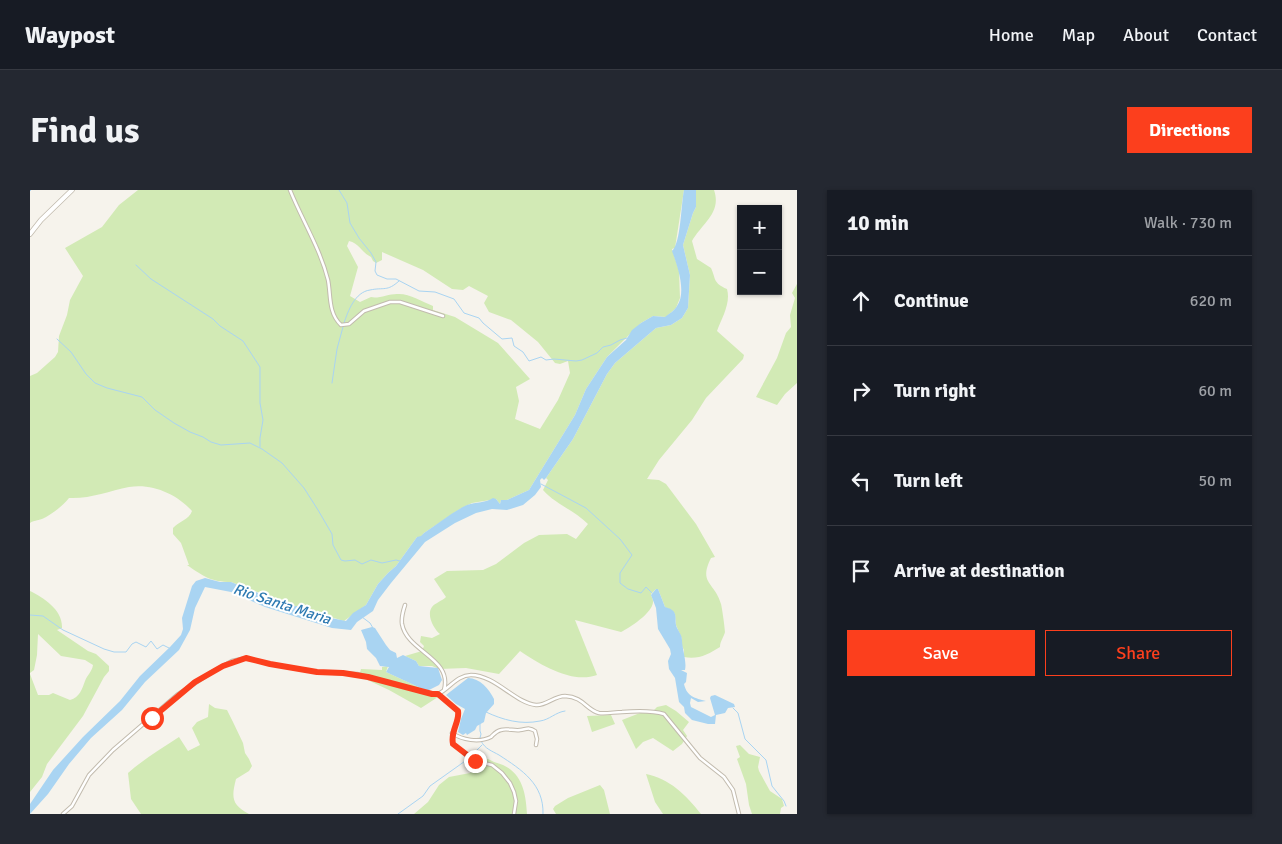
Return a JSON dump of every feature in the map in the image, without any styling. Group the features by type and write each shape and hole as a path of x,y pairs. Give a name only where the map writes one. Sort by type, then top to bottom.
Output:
{"street":[{"path":"30,234 41,220 72,190"},
{"path":"290,190 320,255 328,281 333,314 340,324 349,324 364,311 390,302 400,302 443,316"},
{"path":"405,605 402,617 403,627 410,639 443,669 446,680 444,691"},
{"path":"63,814 72,806 89,775 125,740 195,682 232,661 249,658 270,664 317,672 357,674 438,694 458,711 459,715 452,733 452,740 455,746 475,761 497,768 510,783 514,792 516,801 514,814"},
{"path":"438,694 463,676 476,675 497,684 526,702 536,705 568,696 583,701 598,712 644,711 664,714 700,758 724,776 733,790 739,814"},
{"path":"452,733 462,738 481,739 490,737 499,730 528,728 535,731 536,745"}],"green space":[{"path":"138,190 684,190 675,248 672,249 679,271 680,298 676,308 666,317 653,316 641,323 607,357 586,389 575,415 529,490 507,500 501,500 500,504 496,499 472,503 424,533 421,537 417,537 396,566 378,584 366,605 344,621 307,610 301,606 294,606 231,582 213,580 187,565 189,565 181,543 173,534 173,528 189,516 192,511 172,495 155,488 129,487 92,496 69,498 49,515 30,523 30,376 37,373 58,352 59,336 67,315 70,300 83,276 65,248 102,227 119,205","holes":["349,241 376,263 382,260 382,252 423,270 452,289 463,290 469,286 488,296 484,303 489,312 511,320 538,342 555,363 560,364 568,361 570,373 558,400 540,429 515,419 519,401 516,387 530,379 498,343 455,317 433,310 433,306 408,295 396,294 371,297 360,302 350,296 358,267 347,246"]},
{"path":"696,190 714,190 716,198 710,217 692,241 697,259 711,268 717,283 727,289 727,305 717,331 744,355 743,359 706,398 692,420 659,460 647,479 659,480 666,484 696,524 715,557 711,558 706,573 721,606 725,632 720,647 699,657 684,657 684,650 681,644 682,639 676,625 675,614 665,607 658,589 656,589 651,594 653,601 650,610 621,632 575,620 597,675 577,677 557,672 520,651 499,674 466,668 439,669 432,666 419,666 416,661 405,656 422,651 424,646 420,642 421,636 432,638 440,634 432,622 430,610 446,597 434,579 447,571 483,570 496,564 524,543 539,535 567,534 576,539 588,524 543,490 548,480 546,478 573,439 607,374 615,363 656,328 671,325 682,318 688,308 690,275 683,245 696,207"},
{"path":"797,284 797,383 777,405 756,397 777,358 786,333 791,327 790,315 795,298 792,293"},
{"path":"30,591 47,601 56,610 62,628 57,630 88,651 96,654 109,666 109,671 83,716 47,764 42,777 30,792 30,674 38,695 53,693 70,700 80,692 93,665 85,660 61,656 38,634 34,670 30,673"},
{"path":"388,666 386,672 425,690 440,694 421,708 359,676 361,669 382,670 382,667"},
{"path":"209,704 215,708 227,710 252,766 249,771 236,779 233,796 236,804 249,814 141,814 131,799 128,773 179,737 188,751 200,745 192,728 197,722 208,717"},
{"path":"666,705 689,722 683,730 687,736 682,744 673,751 653,738 643,742 636,749 622,720 640,713 651,713 657,707"},
{"path":"611,715 615,724 592,732 587,716"},
{"path":"740,745 749,754 760,757 759,771 770,791 782,799 784,806 781,808 780,814 752,814 746,784 737,759 740,757 736,746"},
{"path":"488,759 510,769 519,779 526,800 527,814 414,814 428,802 439,785 449,777 470,773 481,762"},
{"path":"646,774 662,779 677,789 701,814 663,814 655,802"},
{"path":"600,785 604,790 610,814 556,814 553,809 568,798"}],"water":[{"name":"Rio Santa Maria","path":"684,190 696,190 696,207 683,245 690,275 688,308 682,318 671,325 656,328 615,363 607,374 573,439 546,478 540,480 541,487 535,495 523,505 507,510 492,509 476,513 455,523 425,542 378,600 373,611 357,622 351,630 332,628 265,607 231,592 205,587 195,608 190,630 179,650 145,682 122,710 91,738 69,764 48,794 30,814 30,804 53,770 120,701 140,676 181,635 183,629 182,618 192,586 196,581 205,578 220,582 231,582 294,606 301,606 331,618 346,621 353,613 366,605 378,584 396,566 417,537 467,505 493,498 500,504 501,500 507,500 529,490 575,415 586,389 607,357 641,323 653,316 665,317 677,306 680,300 681,286 672,251 679,232"},
{"path":"658,589 665,607 674,611 676,625 682,638 685,670 681,670 687,673 684,684 685,688 692,696 706,701 698,702 691,698 691,707 711,717 715,715 711,696 715,695 734,704 735,707 728,708 725,713 716,715 715,724 692,720 685,713 684,707 679,702 675,678 669,669 670,649 658,629 656,608 651,595"},
{"path":"375,628 390,650 396,653 397,658 403,655 416,661 419,666 438,668 442,680 439,685 427,691 386,672 389,667 380,666 376,658 367,649 361,630"},
{"path":"468,678 472,678 484,685 494,699 494,704 486,713 484,722 467,735 466,733 463,735 458,732 465,709 446,695"}],"waterway":[{"path":"339,190 347,203 350,223 376,262 375,271 377,275 387,279 396,279 419,291 435,292 454,299 464,313 479,318 502,339 512,338 514,346 523,352 529,361 541,357 546,360 582,360 597,353 603,347 627,338"},
{"path":"136,265 151,279 243,341 260,367 260,403 263,420 260,447"},
{"path":"344,323 353,303 360,294 365,291 388,288 399,281"},
{"path":"332,383 337,349 343,327"},
{"path":"57,339 71,352 86,374 95,383 142,397 155,410 174,423 211,442 221,445 250,443 282,463 304,488 318,510 332,534 333,545 341,560 355,560 362,564 371,560 382,563 400,561"},
{"path":"541,484 586,508 620,539 632,555 620,573 620,583 628,589 641,593 646,587 652,593"},
{"path":"30,615 43,616 63,630 114,652 126,652 136,642 146,647 151,641 157,649 163,645 171,649"},
{"path":"362,617 373,628"},
{"path":"733,708 738,713 745,739 766,760 772,786 786,806"},
{"path":"486,712 519,722 533,722 565,711"},
{"path":"480,722 480,738"},
{"path":"481,741 487,748 516,766 536,786 540,794 543,814"},
{"path":"472,755 482,745"},
{"path":"398,814 423,796 430,786 468,759"}],"route":[{"path":"152,718 195,682 232,661 249,658 270,664 317,672 357,674 438,694 458,711 459,715 452,735 453,744 475,761"}]}
